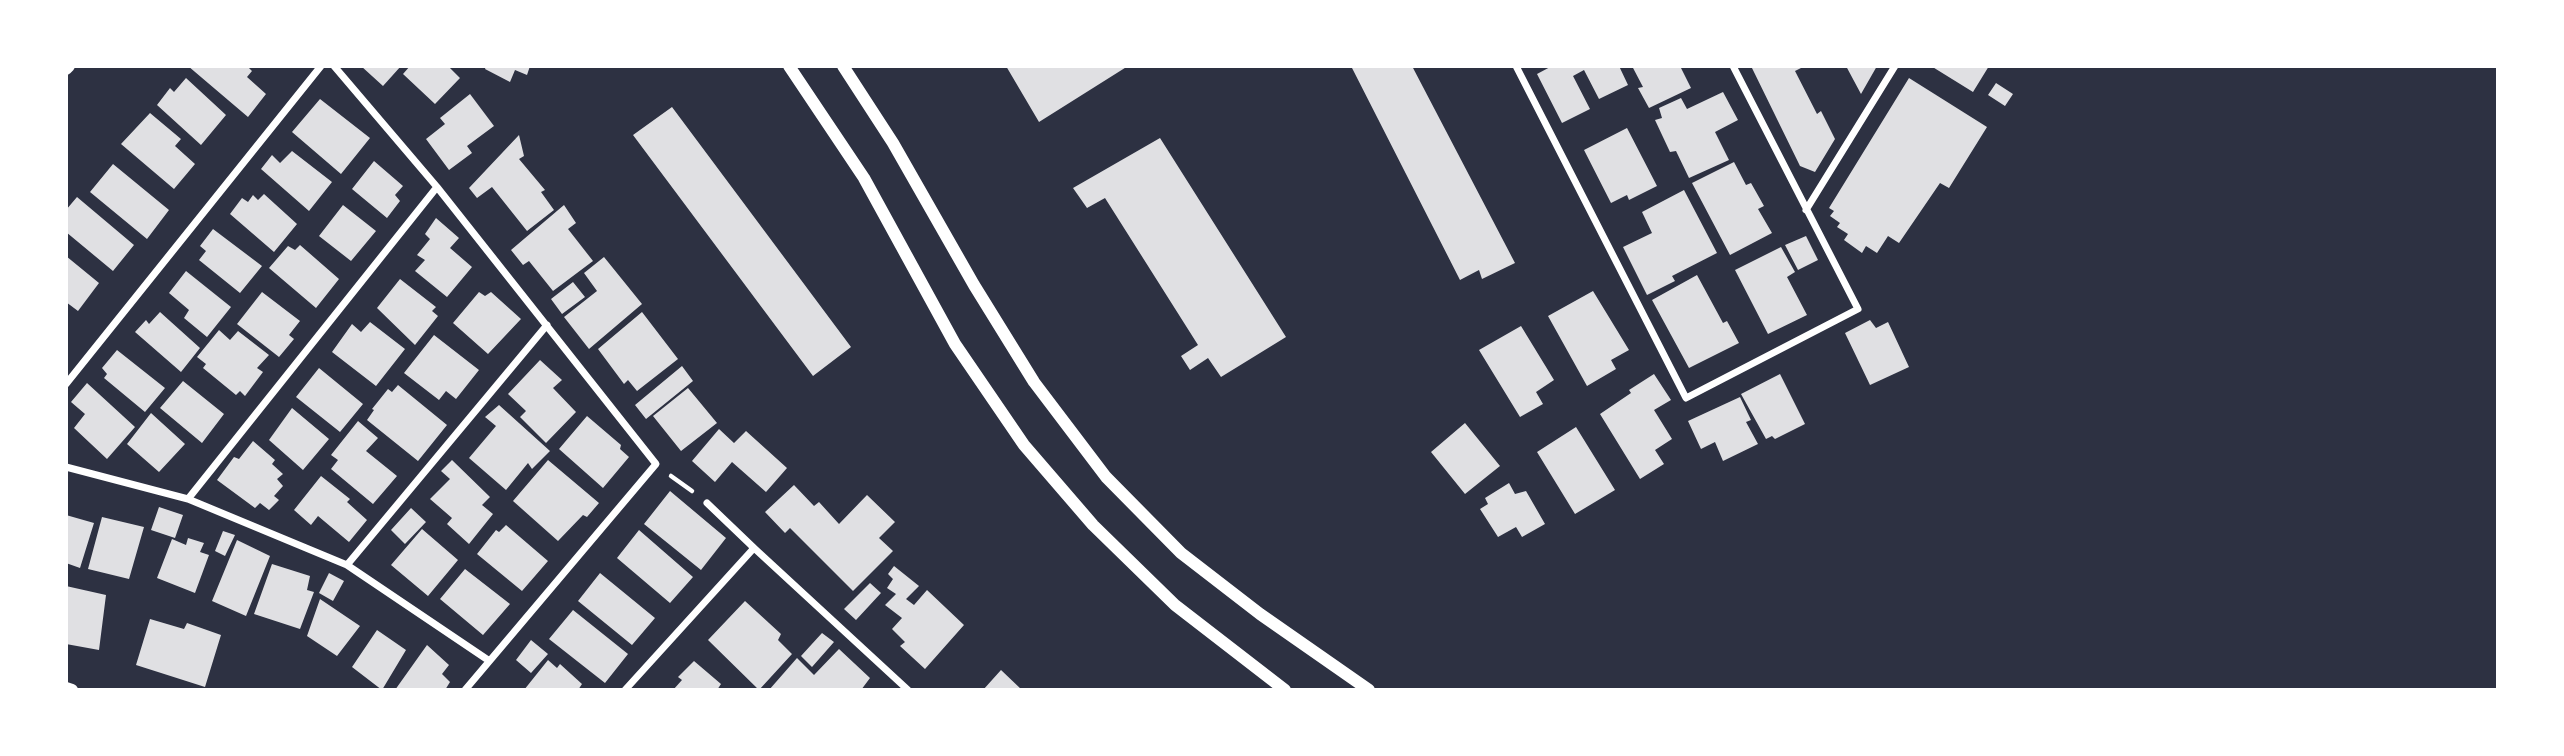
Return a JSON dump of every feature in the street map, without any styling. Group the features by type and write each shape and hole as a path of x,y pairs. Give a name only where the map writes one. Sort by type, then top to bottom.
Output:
{"street":[{"path":"66,384 321,66"},
{"path":"334,66 436,187 656,464 465,690"},
{"path":"789,66 864,178 955,344 1024,445 1093,525 1175,605 1285,690"},
{"path":"843,66 893,143 974,285 1034,382 1106,477 1181,553 1260,614 1369,690"},
{"path":"1516,66 1686,398 1858,309 1733,66"},
{"path":"1806,211 1895,66"},
{"path":"188,499 436,187"},
{"path":"347,565 547,326"},
{"path":"66,467 188,499 347,565 488,660"},
{"path":"707,503 908,690"},
{"path":"625,690 754,548"},
{"path":"66,688 72,690"}],"path":[{"path":"656,464 707,503"}],"building":[{"path":"188,66 247,66 252,71 247,77 266,94 248,117"},
{"path":"361,66 401,66 383,86"},
{"path":"410,66 448,66 460,78 435,104 403,74"},
{"path":"486,66 530,66 527,75 515,70 510,82 485,69"},
{"path":"1006,66 1128,66 1039,122"},
{"path":"1351,66 1412,66 1515,263 1482,279 1479,270 1460,280"},
{"path":"1552,66 1619,66 1628,85 1599,99 1584,70 1573,76 1590,109 1562,123 1537,74"},
{"path":"1632,66 1680,66 1691,88 1649,108 1638,88 1643,87"},
{"path":"1751,66 1805,66 1795,71 1817,114 1821,111 1835,139 1815,172 1800,166"},
{"path":"1846,66 1877,66 1861,94"},
{"path":"1931,66 1989,66 1973,92"},
{"path":"186,78 226,115 201,145 157,105 170,88 174,92"},
{"path":"1909,78 1987,127 1949,188 1940,183 1899,243 1888,236 1877,253 1866,246 1862,253 1844,240 1848,234 1837,227 1840,223 1830,216 1834,211 1829,208"},
{"path":"1996,83 2013,94 2005,106 1988,95"},
{"path":"1723,92 1738,120 1715,132 1729,160 1689,178 1676,151 1670,152 1655,120 1662,118 1659,108 1681,98 1687,109"},
{"path":"470,94 494,126 467,146 472,153 449,170 426,139 445,124 440,118"},
{"path":"320,99 370,138 341,174 292,132"},
{"path":"672,107 851,347 813,376 633,135"},
{"path":"150,113 181,139 175,146 195,164 174,189 121,144"},
{"path":"1627,128 1657,186 1629,200 1627,195 1611,203 1584,150"},
{"path":"519,135 524,156 519,159 545,190 541,192 554,210 527,231 492,187 477,198 469,188"},
{"path":"1160,138 1286,337 1221,377 1208,358 1190,370 1181,356 1198,345 1105,198 1087,208 1073,188"},
{"path":"292,151 332,182 309,211 261,169 272,155 280,163"},
{"path":"374,161 403,186 395,195 400,201 387,218 352,189"},
{"path":"1734,162 1746,185 1751,183 1764,206 1758,209 1772,233 1730,255 1692,183"},
{"path":"113,164 169,210 147,239 90,192"},
{"path":"1684,190 1717,253 1672,276 1675,281 1647,295 1623,247 1652,233 1642,212"},
{"path":"264,194 297,224 274,252 230,214 242,198 248,202 253,195 258,200"},
{"path":"77,197 134,245 113,271 66,232 66,210"},
{"path":"343,205 376,231 351,261 319,236"},
{"path":"564,205 576,223 568,229 593,261 553,291 529,261 523,265 511,250"},
{"path":"436,218 459,238 450,248 472,267 447,297 415,271 425,260 417,255 430,239 425,234"},
{"path":"213,229 262,266 240,293 199,260 206,251 200,246"},
{"path":"1806,236 1818,260 1798,270 1785,245"},
{"path":"300,245 339,279 316,308 269,268 288,246 295,250"},
{"path":"1781,247 1795,272 1787,277 1807,315 1768,334 1735,270"},
{"path":"66,256 99,283 78,311 66,302"},
{"path":"604,257 642,304 589,349 564,317 597,291 584,273"},
{"path":"186,271 231,307 207,337 184,318 189,310 169,293"},
{"path":"1697,275 1723,323 1727,321 1739,343 1689,368 1652,300"},
{"path":"400,279 436,307 432,311 438,316 415,345 377,308"},
{"path":"573,282 585,297 562,314 551,299"},
{"path":"1593,291 1629,350 1611,360 1616,369 1587,386 1548,316"},
{"path":"262,292 300,321 289,335 294,339 279,357 237,324"},
{"path":"479,292 485,296 491,292 521,319 488,354 453,323"},
{"path":"160,312 200,348 181,372 135,332 146,320 149,324"},
{"path":"642,312 678,359 637,391 628,380 624,384 598,349"},
{"path":"1870,320 1876,328 1888,322 1909,367 1870,385 1845,333"},
{"path":"370,322 405,349 376,386 332,352 352,324 361,332"},
{"path":"1521,326 1554,380 1536,392 1543,404 1520,417 1479,350"},
{"path":"219,330 230,340 238,331 269,355 257,368 263,372 245,396 240,391 236,395 203,368 206,364 197,357"},
{"path":"434,335 479,370 456,399 446,391 439,400 404,373"},
{"path":"117,350 165,388 145,412 104,378 107,374 102,368"},
{"path":"540,360 562,380 553,388 576,412 546,443 520,417 526,411 508,394"},
{"path":"682,366 693,381 646,419 635,405"},
{"path":"319,368 363,404 340,432 296,397"},
{"path":"1654,374 1671,400 1654,410 1672,439 1655,450 1664,464 1640,479 1600,414"},
{"path":"1780,374 1805,424 1775,439 1772,436 1766,439 1741,394"},
{"path":"183,381 224,414 202,443 160,408"},
{"path":"87,383 135,427 107,459 74,428 85,414 71,402"},
{"path":"398,385 447,425 418,461 367,420 388,389 392,392"},
{"path":"688,388 717,423 681,451 653,416"},
{"path":"1740,397 1751,420 1746,422 1758,444 1723,461 1715,442 1701,449 1688,421"},
{"path":"499,405 550,451 532,469 528,463 506,490 469,458 496,426 485,417"},
{"path":"292,408 329,439 303,470 269,440"},
{"path":"151,413 185,444 159,472 127,444"},
{"path":"587,416 621,445 620,449 629,457 603,488 559,449"},
{"path":"358,421 378,438 366,451 397,476 373,504 331,469 338,460 331,455"},
{"path":"1465,423 1500,466 1465,494 1431,452"},
{"path":"1576,427 1615,490 1575,514 1537,452"},
{"path":"719,429 734,443 746,431 787,468 766,492 732,462 715,482 692,461"},
{"path":"253,441 275,460 272,464 283,474 277,479 283,486 274,496 279,500 269,510 260,503 255,508 217,480 234,457 239,459"},
{"path":"452,460 490,497 482,505 493,514 469,544 447,524 452,518 430,499 450,479 441,471"},
{"path":"548,460 599,503 587,517 583,515 558,541 513,501"},
{"path":"321,476 350,499 347,502 367,520 349,542 318,516 311,525 294,510"},
{"path":"1509,483 1515,494 1526,491 1545,524 1522,537 1516,527 1498,537 1480,509 1488,504 1485,498"},
{"path":"794,485 814,506 819,502 839,524 867,495 895,522 879,538 893,551 853,591 790,528 785,533 765,512"},
{"path":"670,491 726,538 701,570 644,524"},
{"path":"159,507 183,515 175,538 151,530"},
{"path":"411,508 426,522 405,544 391,530"},
{"path":"66,515 94,523 80,568 66,563"},
{"path":"102,517 144,527 129,579 88,569"},
{"path":"506,525 548,561 522,591 477,554 496,530 499,532"},
{"path":"422,529 458,560 428,596 391,565"},
{"path":"639,530 693,577 670,603 617,558"},
{"path":"223,531 235,535 225,556 215,551"},
{"path":"188,538 204,543 200,552 209,555 195,593 157,578 172,539 186,545"},
{"path":"237,540 270,556 246,616 212,601"},
{"path":"272,564 310,576 307,590 314,592 300,629 254,614"},
{"path":"894,566 919,586 906,599 914,605 927,590 964,625 925,669 900,646 905,642 892,629 902,618 885,605 896,594 887,588 893,579 888,574"},
{"path":"465,569 510,604 483,635 440,599"},
{"path":"329,573 344,581 333,601 319,593"},
{"path":"600,573 655,618 632,645 578,601"},
{"path":"870,583 881,593 856,620 844,609"},
{"path":"66,586 106,595 99,650 66,644"},
{"path":"320,599 360,626 337,656 307,636"},
{"path":"745,601 781,634 778,640 792,654 759,690 708,640"},
{"path":"573,610 628,654 605,683 549,639"},
{"path":"150,619 184,629 187,623 221,635 205,687 136,665"},
{"path":"377,630 406,650 382,690 352,667"},
{"path":"822,633 834,642 812,667 801,656"},
{"path":"531,640 548,654 531,673 516,660"},
{"path":"427,645 449,665 442,674 450,682 445,690 395,690"},
{"path":"839,649 870,678 861,690 769,690 797,658 814,675"},
{"path":"548,660 557,668 560,664 582,684 578,690 524,690"},
{"path":"694,661 721,684 717,690 673,690 682,680 678,677"},
{"path":"1001,670 1022,690 983,690"}]}
